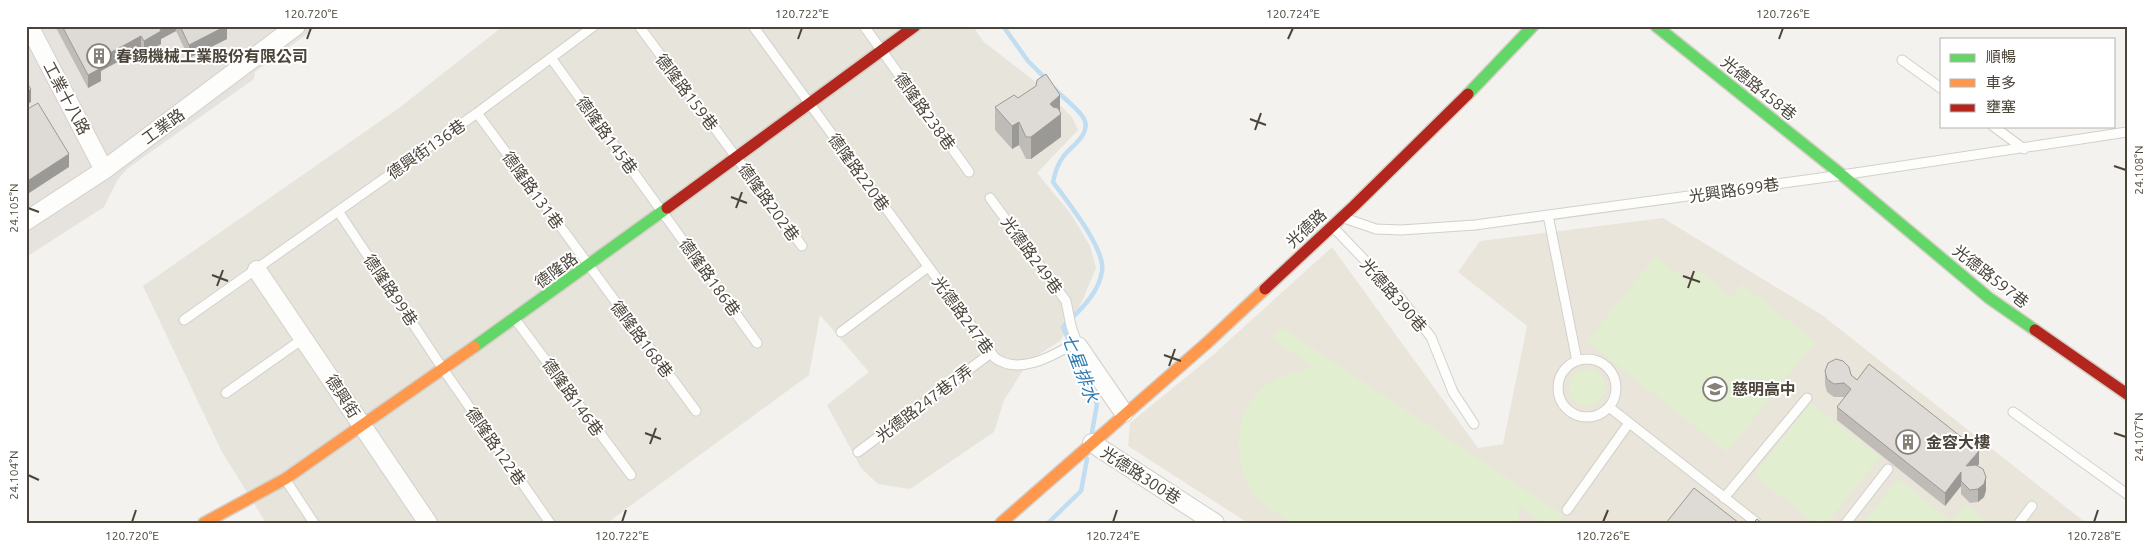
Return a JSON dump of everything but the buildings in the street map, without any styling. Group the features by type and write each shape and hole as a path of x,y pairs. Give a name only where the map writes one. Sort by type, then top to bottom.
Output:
{"street":[{"name":"工業十八路","path":"30,26 104,170"},
{"name":"工業路","path":"26,221 104,170 296,26"},
{"name":"德隆路","path":"204,523 284,479 362,426 589,266 915,26"},
{"name":"光德路","path":"1001,523 1124,413 1208,342 1332,226 1510,52 1533,26"},
{"name":"光德路458巷","path":"1656,26 1842,175"},
{"name":"光德路597巷","path":"1842,175 1989,298 2127,394"},
{"name":"德興街","path":"257,270 428,523"},
{"path":"1068,348 1124,413"},
{"name":"光德路300巷","path":"1092,443 1215,523"}],"lane":[{"name":"德興街136巷","path":"184,320 477,113 594,26"},
{"name":"德隆路159巷","path":"639,26 736,157"},
{"name":"德隆路220巷","path":"753,26 909,241"},
{"name":"德隆路238巷","path":"864,26 970,172"},
{"name":"德隆路145巷","path":"551,58 663,212"},
{"path":"1902,60 1940,88"},
{"name":"德隆路131巷","path":"477,113 589,266"},
{"path":"1996,128 2024,149"},
{"name":"光興路699巷","path":"1341,217 1376,229 1400,230 1475,225 1842,175 2127,132"},
{"name":"德隆路202巷","path":"736,157 802,246"},
{"name":"光德路249巷","path":"990,198 1066,301 1071,326 1068,348"},
{"name":"德隆路99巷","path":"338,211 443,369"},
{"name":"德隆路186巷","path":"663,212 757,343"},
{"path":"1548,215 1577,361"},
{"name":"光德路390巷","path":"1332,226 1398,296 1431,338 1453,392 1474,424"},
{"name":"光德路247巷","path":"909,241 991,353 1000,362 1028,365 1068,348"},
{"name":"德隆路168巷","path":"589,266 696,411"},
{"path":"841,332 928,267"},
{"name":"德隆路146巷","path":"515,319 631,475"},
{"path":"226,393 304,338"},
{"name":"光德路247巷7弄","path":"858,452 991,353"},
{"path":"1577,361 1596,361 1611,372 1616,390 1609,407 1593,416 1583,416 1566,408 1558,392 1562,373 1577,361"},
{"name":"德隆路122巷","path":"443,369 550,523"},
{"path":"1724,498 1807,398"},
{"path":"1609,407 1757,523"},
{"path":"2013,412 2127,494"},
{"path":"1567,510 1628,423"},
{"path":"1846,523 1888,470"},
{"path":"284,479 314,523"},
{"path":"2019,523 2032,506"}],"shaded area":[{"path":"26,26 318,26 255,72 254,79 128,168 118,179 104,207 26,257"},
{"path":"503,26 973,26 983,41 1043,88 1072,117 1078,130 1037,173 1071,214 1090,246 1096,268 1083,299 1061,340 1029,361 1004,400 994,432 910,489 878,484 861,468 827,405 869,372 820,315 809,375 607,523 266,523 222,452 143,286 399,108"},
{"name":"慈明高中","path":"1663,218 1822,315 2086,523 1248,523 1128,446 1130,423 1213,355 1332,247 1478,448 1503,444 1527,326 1458,272 1480,241"}],"green space":[{"path":"1656,256 1688,282 1698,270 1732,297 1742,284 1815,342 1727,452 1587,341"},
{"path":"1281,327 1563,515 1559,523 1544,523 1517,505 1519,523 1291,523 1271,510 1260,501 1250,488 1240,457 1239,441 1241,425 1246,410 1255,396 1278,378 1314,367 1272,339"},
{"path":"1587,369 1600,374 1605,387 1600,400 1587,405 1574,400 1569,387 1574,374"},
{"path":"1811,403 1880,457 1827,523 1815,523 1754,475"},
{"path":"1898,479 1951,521 1965,504 1989,523 1863,523"}],"waterway":[{"name":"七星排水","path":"1003,26 1028,61 1046,79"},
{"name":"七星排水","path":"1055,89 1079,112 1086,125 1083,135 1059,163 1053,182 1092,238 1102,262 1100,279 1093,295 1063,327 1071,346"},
{"name":"七星排水","path":"1074,353 1097,404 1092,432"},
{"name":"七星排水","path":"1048,523 1081,491 1087,459"}],"traffic: fast":[{"path":"1468,94 1533,26"},
{"path":"1656,26 1842,175 1989,298 2035,330"},
{"path":"474,347 667,208"}],"traffic: slow":[{"path":"1001,523 1208,342 1265,289"},
{"path":"204,523 285,479 474,347"}],"traffic: jam":[{"path":"667,208 915,26"},
{"path":"1265,289 1354,206 1468,94"},
{"path":"2035,330 2127,394"}],"place":[{"name":"春錫機械工業股份有限公司","path":"99,56"},
{"name":"慈明高中","path":"1715,389"},
{"name":"金容大樓","path":"1908,442"}]}
